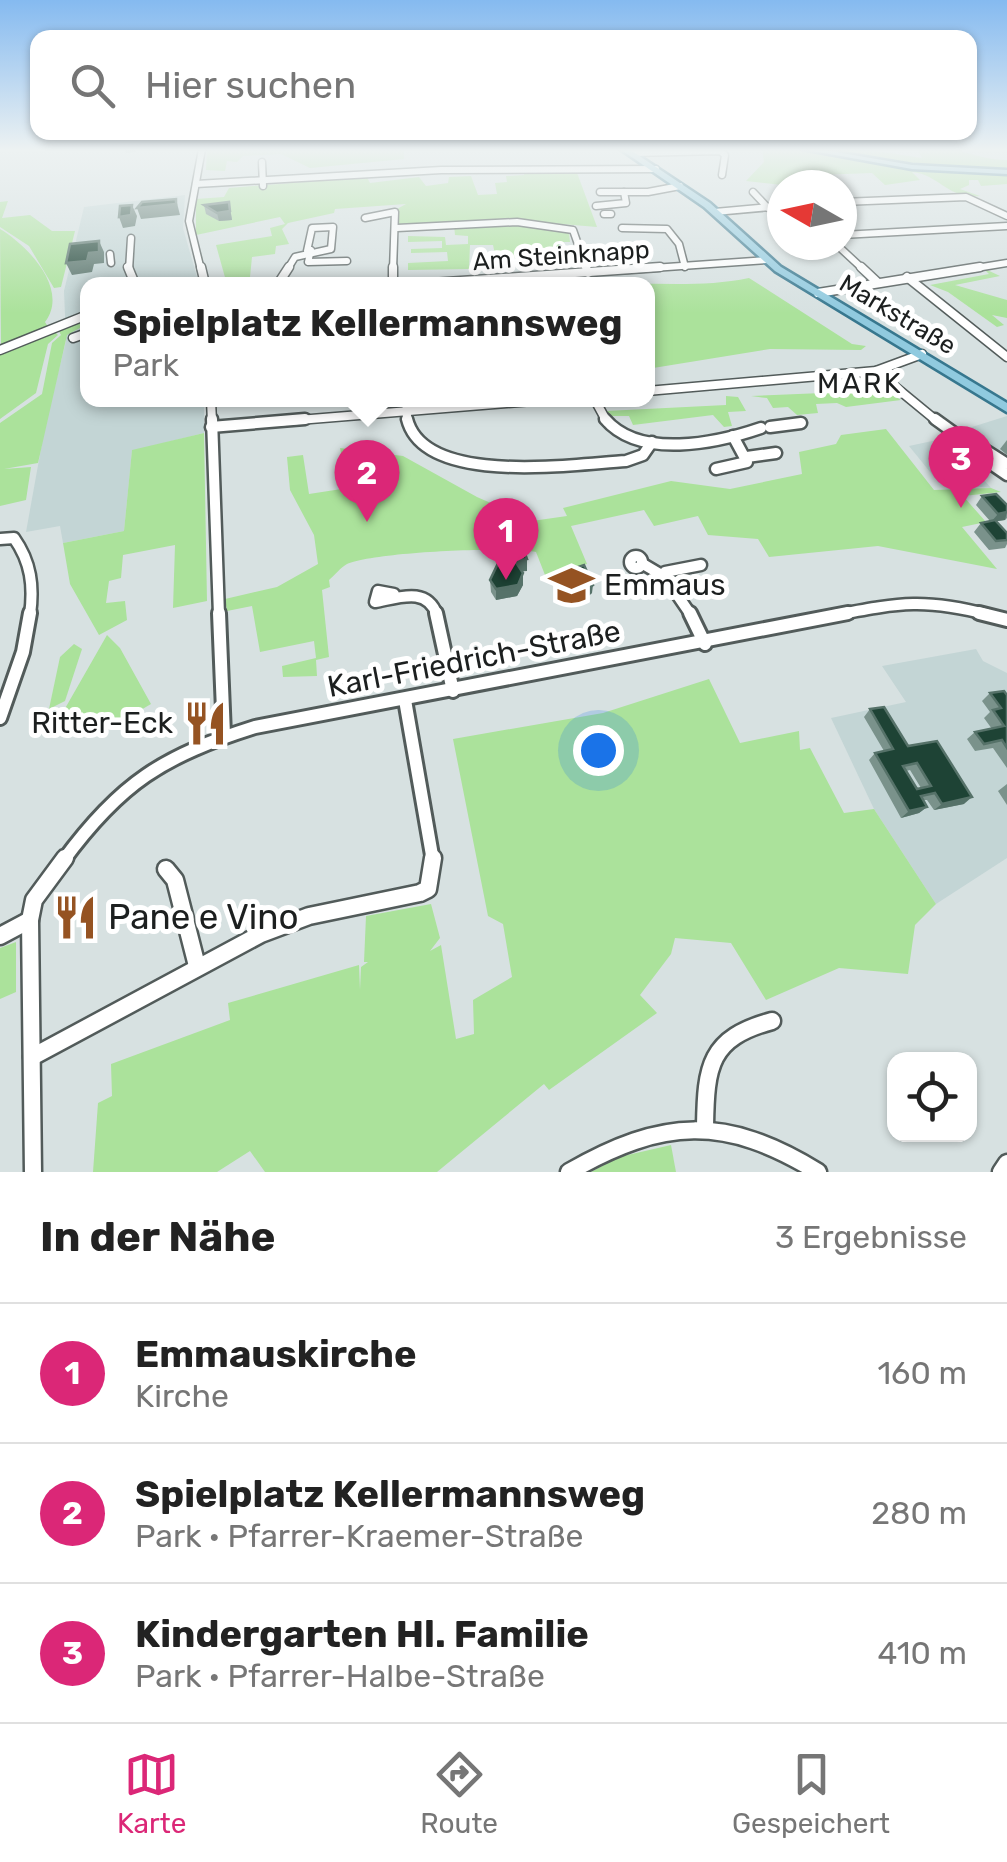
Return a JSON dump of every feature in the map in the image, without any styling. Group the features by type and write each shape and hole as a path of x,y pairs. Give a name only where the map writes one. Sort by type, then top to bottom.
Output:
{"main road":[{"name":"Markstraße","path":"704,204 766,260 1007,408"}],"street":[{"path":"192,204 189,221 203,277"},
{"path":"606,211 622,204"},
{"path":"715,212 767,208"},
{"path":"365,218 396,212 394,277"},
{"path":"397,228 517,222 573,230 588,273"},
{"path":"857,234 1007,226"},
{"path":"282,277 292,260 309,250 332,247 333,227 312,228 309,250 308,262 346,261"},
{"path":"622,228 667,228 679,244 685,266"},
{"path":"131,238 128,267 132,277"},
{"name":"Am Steinknapp","path":"526,277 766,260"},
{"path":"854,260 877,282"},
{"path":"818,293 1007,262"},
{"path":"992,265 1007,278"},
{"path":"907,277 1007,357"},
{"path":"0,350 80,318"},
{"path":"73,338 80,336"},
{"path":"994,348 1007,345"},
{"path":"655,390 876,371 922,354"},
{"path":"876,371 909,402 1007,476"},
{"path":"211,407 224,735"},
{"path":"211,427 448,407"},
{"path":"599,407 612,427 652,442 733,436 801,423"},
{"path":"406,410 420,445 462,462 626,461 643,455 652,442"},
{"path":"733,436 747,458"},
{"path":"956,437 972,441 1007,464"},
{"path":"747,458 776,452"},
{"path":"716,469 747,462 747,458"},
{"path":"0,539 14,538 24,548 31,601 20,664 0,718"},
{"path":"643,564 664,572 700,566"},
{"path":"664,572 705,644"},
{"path":"394,594 422,597 434,608 453,691"},
{"name":"Karl-Friedrich-Straße","path":"30,920 42,888 114,797 160,763 224,735 705,644 908,601 938,602 1007,620"},
{"path":"32,1058 116,1014 196,962 310,915 412,898 428,889 434,867 405,700"},
{"path":"166,868 175,880 196,962"},
{"path":"0,936 30,920 32,1172"},
{"path":"705,1126 706,1083 714,1054 741,1028 772,1022"},
{"path":"569,1172 635,1140 705,1126 768,1142 818,1172"},
{"path":"1002,1172 1007,1163"}],"shaded area":[{"path":"184,204 183,228 197,277 80,277 80,407 204,407 204,433 132,451 124,531 63,543 60,526 26,532 46,421 66,341 64,291 84,207"},
{"path":"1007,416 1007,462 956,432"},
{"path":"937,440 955,447 991,488 939,483 909,446"},
{"path":"976,649 983,661 1007,673 1007,858 936,904 874,809 831,718 906,702 882,666"}],"green space":[{"path":"0,204 7,204 2,218 30,215 52,231 75,231 61,287 54,288 29,246 0,227"},
{"path":"196,204 588,204 597,227 501,219 398,227 397,209 406,204 335,209 334,213 288,223 282,229 289,244 276,246 275,254 252,257 250,277 225,277 216,245 272,236 270,228 285,224 280,217 196,235"},
{"path":"454,225 529,226 569,233 570,242 558,242 562,262 522,264 520,258 496,259 493,245 470,245 469,269 408,270 408,263 448,261 447,252 411,253 411,249 442,248 442,241 408,242 408,236 445,237 446,245 468,244 468,236 455,235"},
{"path":"0,229 33,257 49,282 52,296 45,322 48,327 1,346"},
{"path":"983,268 1000,276 955,285 1007,300 1007,318 992,315 1004,325 997,327 948,292 930,285 989,274"},
{"path":"749,278 852,344 866,346 861,350 770,349 655,368 655,284"},
{"path":"80,320 80,328 67,335 38,463 4,469 31,467 26,500 0,506 0,423 42,394 52,343 61,335 57,328"},
{"path":"54,331 58,335 48,344 36,393 0,419 0,353"},
{"path":"888,392 901,400 846,407 837,403 816,404 818,413 797,415 788,407 773,408 767,398 751,396"},
{"path":"726,396 738,397 746,411 728,412 732,426 724,427 713,415 633,425 629,416 611,416 606,411 726,405"},
{"path":"886,429 934,490 991,488 1001,492 963,496 986,522 962,527 997,569 878,546 769,557 758,539 708,535 698,516 654,526 644,510 571,526 587,564 545,575 536,552 520,550 410,553 347,564 329,580 330,587 322,590 329,657 316,660 317,676 283,677 282,666 316,658 314,641 260,652 252,606 227,611 225,599 277,587 318,564 314,535 290,490 287,457 303,455 309,494 348,488 340,448 403,456 477,497 532,521 567,516 563,508 671,481 730,489 802,474 799,452 836,444 841,435"},
{"path":"204,433 207,601 173,608 175,545 123,555 121,578 109,581 106,603 125,601 127,620 99,635 70,584 63,543 124,531 132,450"},
{"path":"107,635 120,648 151,704 110,728 108,719 63,712"},
{"path":"74,644 82,649 65,701 49,709 60,657"},
{"path":"709,679 740,743 799,731 800,750 810,748 844,813 874,809 936,904 915,925 908,974 839,968 766,1000 731,943 675,938 671,954 640,995 657,1013 549,1090 544,1084 437,1172 265,1172 250,1151 217,1172 93,1172 98,1103 112,1096 111,1064 230,1020 228,1003 359,965 360,990 361,967 368,962 364,962 366,916 431,904 440,938 430,951 441,945 456,1039 474,1034 473,1000 512,977 503,924 488,916 453,739 603,713"},
{"path":"16,942 16,992 0,999 0,948"},
{"path":"671,1145 676,1172 591,1172 619,1157"}],"building":[{"path":"141,204 176,204 176,204 137,208"},
{"path":"229,204 230,211 217,213 204,205"},
{"path":"132,205 131,215 119,217 120,206"},
{"path":"99,241 99,252 89,253 87,261 66,263 70,244"},
{"path":"996,494 1007,505 1007,512 998,514 982,496"},
{"path":"995,520 1007,533 1007,540 996,541 981,523"},
{"path":"523,548 527,559 515,561 523,573 518,585 496,589 490,580 504,551"},
{"path":"584,565 593,585 587,589 568,589 554,575"},
{"path":"1004,691 1007,748 1002,740 984,744 975,732 1004,726 993,710 1001,708 990,693"},
{"path":"884,707 908,746 937,741 972,797 942,804 935,793 921,796 927,807 909,811 875,753 893,749 870,709","holes":["917,763 931,786 917,789 903,766"]}],"place":[{"name":"Kindergarten Hl. Familie","path":"961,508"},
{"name":"Spielplatz Kellermannsweg","path":"367,522"},
{"name":"Emmauskirche","path":"506,580"},
{"name":"Emmaus","path":"571,585"},
{"name":"Ritter-Eck","path":"206,723"},
{"name":"Pane e Vino","path":"75,917"}],"district":[{"name":"MARK","path":"860,383"}]}
